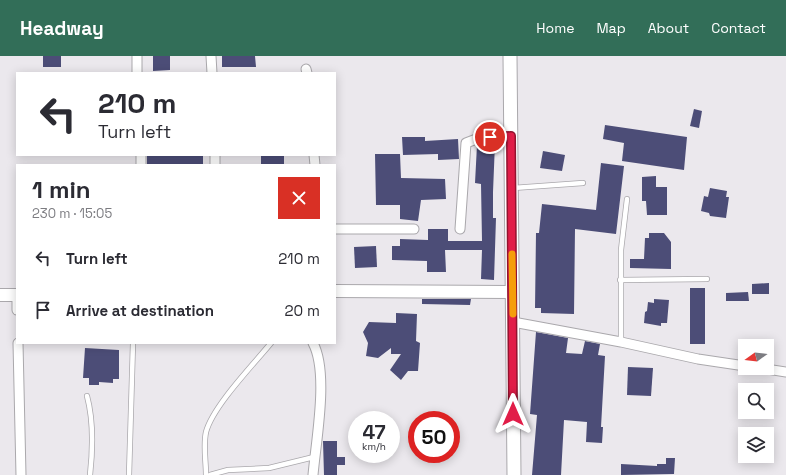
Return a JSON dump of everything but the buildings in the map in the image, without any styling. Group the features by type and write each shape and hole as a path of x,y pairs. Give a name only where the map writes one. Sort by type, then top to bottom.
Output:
{"main road":[{"path":"510,56 514,475"}],"street":[{"path":"137,56 137,72"},
{"path":"211,56 212,72"},
{"path":"460,229 466,143 479,138 511,136"},
{"path":"336,229 414,229"},
{"path":"336,291 512,292"},
{"path":"0,295 16,295"},
{"path":"513,322 621,342 698,359 738,365"},
{"path":"18,344 21,475"},
{"path":"313,475 321,369 318,352 314,344"},
{"path":"774,370 786,372"}],"lane":[{"path":"512,188 583,183"},
{"path":"621,342 621,250 627,199"},
{"path":"620,280 707,279"},
{"path":"129,475 132,344"},
{"path":"206,475 204,443 206,430 231,390 270,344"},
{"path":"87,396 93,422 90,475"},
{"path":"210,475 228,470 269,468 314,457"}],"slow traffic":[{"path":"512,254 513,314"}],"route":[{"path":"490,137 511,136 513,414"}]}
